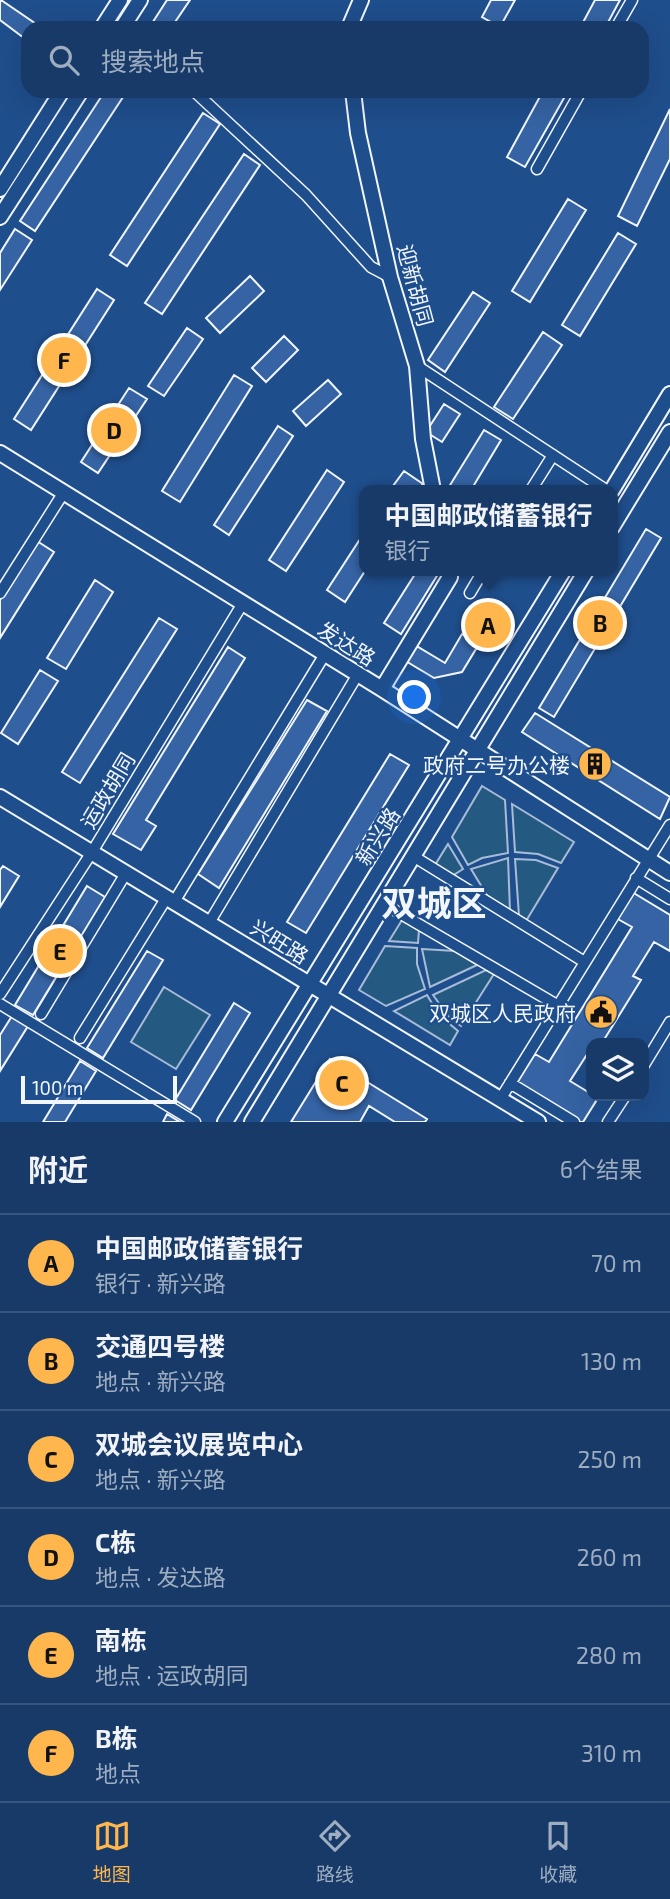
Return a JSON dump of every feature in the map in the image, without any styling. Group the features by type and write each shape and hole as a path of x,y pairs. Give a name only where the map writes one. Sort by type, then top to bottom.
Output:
{"street":[{"path":"107,21 120,0"},
{"path":"126,21 140,0"},
{"path":"352,21 361,0"},
{"path":"620,21 632,0"},
{"path":"0,189 58,98"},
{"path":"0,217 76,98"},
{"path":"202,98 306,195 371,267 390,277"},
{"name":"迎新胡同","path":"355,98 358,133 390,277 417,366 423,439 432,485"},
{"path":"537,169 577,98"},
{"path":"417,366 600,485"},
{"path":"614,485 670,394"},
{"path":"618,517 670,432"},
{"name":"发达路","path":"0,453 382,689 670,873"},
{"path":"534,485 553,455"},
{"path":"0,593 64,492"},
{"path":"618,495 628,501"},
{"path":"382,689 450,576"},
{"path":"470,593 480,576"},
{"name":"新兴路","path":"225,1122 560,576"},
{"name":"新兴路","path":"252,1122 583,576"},
{"name":"运政胡同","path":"0,994 92,852 243,603"},
{"path":"80,1038 171,900 325,654"},
{"path":"209,923 358,674"},
{"name":"兴旺路","path":"0,797 538,1122"},
{"path":"501,1098 583,961 670,825"},
{"path":"412,856 583,961"},
{"path":"41,1014 126,873"},
{"path":"636,877 670,899"},
{"path":"384,904 557,1005"},
{"path":"0,1004 195,1122"},
{"path":"649,1057 670,1022"},
{"path":"510,1083 574,1122"},
{"path":"608,1122 622,1101"}],"shaded area":[{"path":"482,786 505,800 508,853 482,858 468,865 452,837"},
{"path":"512,804 574,842 561,863 538,854 515,852"},
{"path":"448,844 463,869 452,876 435,865"},
{"path":"508,858 510,911 488,897 471,869"},
{"path":"515,859 536,860 558,868 526,921 519,916"},
{"path":"402,920 419,930 418,943 389,941"},
{"path":"385,946 417,948 417,964 425,989 386,1006 359,990"},
{"path":"422,949 455,951 477,965 430,987"},
{"path":"486,970 494,974 461,1026 449,1017 433,995"},
{"path":"164,987 210,1015 176,1069 131,1042"},
{"path":"427,995 439,1015 458,1031 450,1045 394,1011"}],"building":[{"path":"1,0 32,21 21,21 21,36 0,20"},
{"path":"167,0 190,0 176,21 154,21"},
{"path":"491,0 515,0 503,21 489,21 482,17"},
{"path":"595,0 620,0 609,21 584,21"},
{"path":"100,98 122,98 35,231 20,221"},
{"path":"539,98 564,98 525,167 507,157"},
{"path":"670,109 670,159 637,226 618,216"},
{"path":"203,113 220,124 127,266 110,255"},
{"path":"244,154 260,165 162,314 145,303"},
{"path":"568,199 586,210 530,302 512,291"},
{"path":"15,229 32,240 0,290 0,253"},
{"path":"618,233 636,244 580,336 562,325"},
{"path":"250,276 264,291 220,333 206,318"},
{"path":"97,289 114,300 31,430 14,419"},
{"path":"473,292 490,303 445,372 428,360"},
{"path":"187,328 203,339 164,396 148,386"},
{"path":"543,332 562,345 513,419 494,407"},
{"path":"284,336 298,350 266,382 252,368"},
{"path":"234,375 252,386 180,502 162,491"},
{"path":"328,380 341,394 306,426 293,411"},
{"path":"129,388 147,399 98,473 81,462"},
{"path":"444,404 460,414 442,442 426,432"},
{"path":"278,426 293,436 229,535 214,525"},
{"path":"484,430 501,440 474,485 450,485"},
{"path":"327,470 344,482 286,571 269,560"},
{"path":"404,471 423,484 422,485 394,485"},
{"path":"646,529 661,538 554,717 539,708"},
{"path":"37,541 54,552 0,638 0,600"},
{"path":"359,541 359,576 362,576 345,602 327,590"},
{"path":"414,576 437,576 401,634 384,623"},
{"path":"95,580 113,592 66,669 47,658"},
{"path":"159,618 177,629 80,783 62,772"},
{"path":"462,634 479,644 462,672 434,678 404,660 413,644 445,663"},
{"path":"228,647 245,658 146,820 156,826 141,850 113,834"},
{"path":"40,670 58,681 18,744 1,733"},
{"path":"307,700 327,711 219,888 198,874"},
{"name":"政府二号办公楼","path":"535,713 670,797 660,819 522,732"},
{"path":"390,754 409,765 306,933 287,922"},
{"path":"3,866 19,876 0,907 0,870"},
{"path":"87,886 105,897 33,1015 15,1005"},
{"name":"双城区人民政府","path":"632,892 670,915 670,951 654,942 633,976 641,980 605,1038 586,1038 586,1056 570,1081 586,1091 586,1101 596,1101 583,1122 579,1122 517,1083 535,1054 549,1062 632,927 616,918"},
{"path":"147,951 163,960 103,1058 87,1048"},
{"path":"234,1003 250,1013 191,1110 175,1100"},
{"path":"12,1016 28,1026 0,1071 0,1035"},
{"path":"330,1059 427,1119 425,1122 395,1122 369,1106 360,1122 291,1122"},
{"path":"80,1061 96,1071 65,1122 43,1122"},
{"path":"167,1114 180,1122 163,1122"}],"place":[{"name":"B栋","path":"64,360"},
{"name":"C栋","path":"114,430"},
{"name":"交通四号楼","path":"600,623"},
{"name":"中国邮政储蓄银行","path":"488,625"},
{"name":"政府二号办公楼","path":"595,764"},
{"name":"南栋","path":"60,951"},
{"name":"双城区人民政府","path":"601,1012"},
{"name":"双城会议展览中心","path":"342,1083"}],"district":[{"name":"双城区","path":"434,902"}]}
